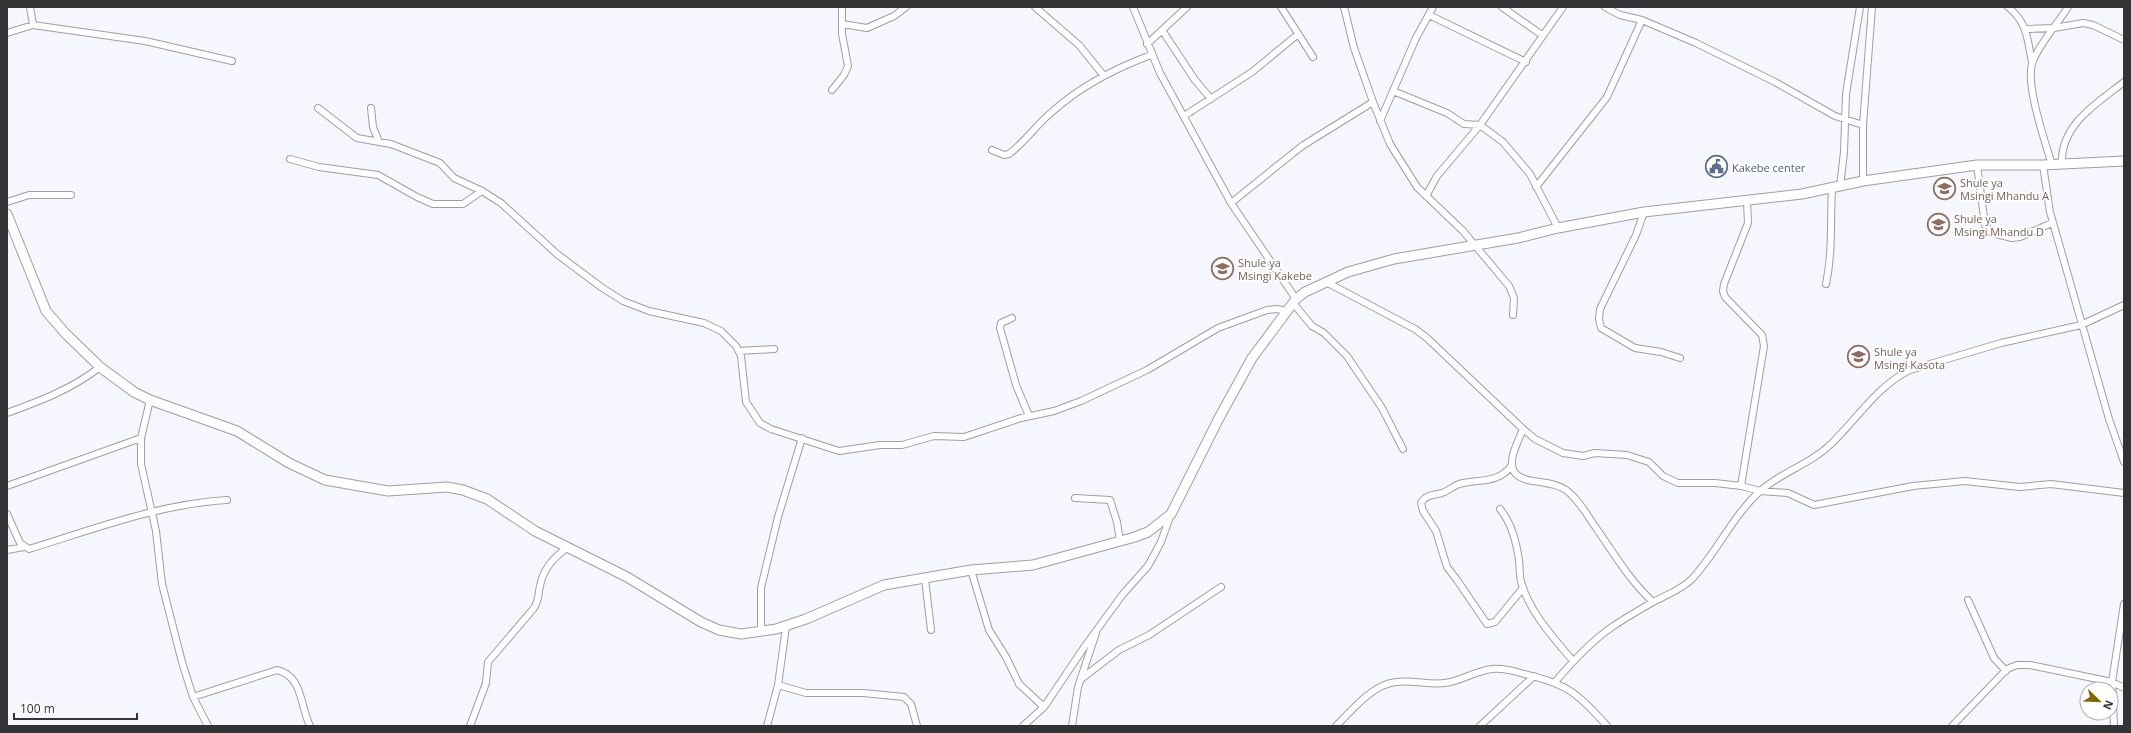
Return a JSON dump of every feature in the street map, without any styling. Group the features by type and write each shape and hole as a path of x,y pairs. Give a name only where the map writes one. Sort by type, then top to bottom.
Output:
{"street":[{"path":"30,7 33,25"},
{"path":"832,90 844,75 848,66 842,24 842,7"},
{"path":"842,24 867,28 894,16 906,7"},
{"path":"1035,7 1079,45 1104,76"},
{"path":"1133,7 1151,54 1231,203 1294,301 1312,326 1324,333 1347,356 1382,408 1403,450"},
{"path":"1147,44 1187,7"},
{"path":"1281,7 1297,35 1313,57"},
{"path":"1344,7 1354,48 1372,102 1390,144 1417,187 1463,232 1509,286 1514,298 1513,315"},
{"path":"1380,121 1433,7"},
{"path":"1502,7 1542,35"},
{"path":"1426,196 1437,176 1480,125 1526,62 1542,35 1563,7"},
{"path":"1605,7 1620,14 1642,20 1727,57 1835,116 1862,126"},
{"path":"1826,284 1832,238 1831,219 1845,119 1850,64 1860,7"},
{"path":"1863,181 1862,126 1872,7"},
{"path":"2008,7 2019,17 2026,29 2032,62"},
{"path":"2068,7 2040,46 2032,62 2030,73 2048,165 2052,223 2109,419 2124,462"},
{"path":"1429,14 1526,62"},
{"path":"1536,187 1607,97 1642,20"},
{"path":"2026,29 2054,28 2082,23 2093,25 2124,40"},
{"path":"7,33 33,25 145,41 232,61"},
{"path":"1162,30 1194,80 1211,99"},
{"path":"1184,116 1266,62 1297,35"},
{"path":"992,150 1004,155 1009,154 1052,111 1069,98 1104,76 1151,54"},
{"path":"2062,164 2061,152 2075,125 2084,113 2124,82"},
{"path":"1393,91 1447,113 1464,124 1480,125 1503,142 1530,174 1558,228"},
{"path":"1231,203 1302,146 1372,102"},
{"path":"318,108 357,138 391,144 435,160 454,178 482,191 501,203 557,254 601,287 636,306 714,327 733,342 739,351 743,366 746,402 753,415 760,423 771,429 835,450 847,451 880,445 902,444 934,436 964,437 1029,416 1054,411 1114,386 1147,370 1218,328 1267,310 1286,311"},
{"path":"371,108 373,128 379,142"},
{"path":"290,159 319,167 381,176 416,198 433,204 463,204 482,191"},
{"path":"1023,726 1044,707 1098,627 1123,594 1148,566 1159,547 1172,514 1219,418 1252,358 1294,301 1326,282 1348,272 1394,259 1474,246 1644,212 1747,202 1836,188 1863,181 1977,165 2048,165 2124,161"},
{"path":"1977,165 1985,225 1992,232 2012,238 2020,237 2052,223"},
{"path":"7,202 28,195 71,195"},
{"path":"1741,486 1764,346 1762,335 1725,297 1723,291 1724,284 1748,223 1747,202"},
{"path":"1644,212 1636,235 1600,309 1599,319 1601,328 1635,348 1660,352 1680,358"},
{"path":"7,214 46,311 65,333 100,367 134,392 150,400 237,431 289,463 325,480 388,491 447,487 462,490 487,499 535,531 627,577 701,622 719,630 741,634 786,627 874,588 971,570 1033,565 1148,532 1172,514"},
{"path":"1326,282 1415,329 1427,338 1523,430 1535,439 1563,453 1583,456 1595,453 1627,455 1649,462 1663,476 1678,483 1715,483 1741,486 1760,491 1794,494 1814,505 1913,486 1965,481 2020,487 2051,484 2124,493"},
{"path":"1555,682 1573,661 1611,627 1653,602 1670,594 1691,579 1722,537 1760,491 1786,471 1819,455 1848,427 1887,384 1898,376 1910,370 2001,343 2081,325 2124,305"},
{"path":"1012,318 1001,323 1000,328 1016,386 1029,416"},
{"path":"739,351 774,349"},
{"path":"7,413 66,389 86,378 100,367"},
{"path":"150,400 141,438 141,464 151,511 162,584 182,662 193,697 208,726"},
{"path":"1523,430 1514,452 1512,466 1514,472 1522,478 1552,483 1566,490 1586,512 1633,582 1653,602"},
{"path":"7,486 141,438"},
{"path":"761,632 761,588 778,517 802,438"},
{"path":"1512,466 1506,474 1499,478 1458,484 1443,492 1428,496 1421,503 1423,511 1436,531 1447,567 1487,624 1495,622 1523,588"},
{"path":"1075,498 1110,500 1117,522 1120,541"},
{"path":"7,550 24,547 29,549 151,511 203,501 227,500"},
{"path":"1500,509 1512,530 1523,588 1536,613 1573,661"},
{"path":"7,514 20,543 24,547"},
{"path":"470,726 485,687 488,662 534,608 538,601 540,586 547,567 553,558 567,548"},
{"path":"971,570 989,630 1006,657 1019,684 1044,707"},
{"path":"925,579 931,630"},
{"path":"1081,679 1119,650 1149,635 1221,586"},
{"path":"1968,600 1994,658 2006,671"},
{"path":"2112,681 2124,604"},
{"path":"767,726 778,685 786,627"},
{"path":"1072,726 1076,692 1098,627"},
{"path":"1952,726 2006,671 2017,664 2030,665 2107,681"},
{"path":"1336,726 1374,691 1386,684 1396,682 1428,684 1445,683 1492,669 1506,670 1555,682 1580,697 1607,726"},
{"path":"193,697 277,670 283,672 296,683 310,726"},
{"path":"1480,726 1534,676"},
{"path":"778,685 806,693 863,693 904,697 911,704 917,726"}],"place":[{"name":"Kakebe center","path":"1717,167"},
{"name":"Shule ya Msingi Mhandu A","path":"1944,188"},
{"name":"Shule ya Msingi Mhandu D","path":"1939,224"},
{"name":"Shule ya Msingi Kakebe","path":"1223,268"},
{"name":"Shule ya Msingi Kasota","path":"1858,357"}]}
